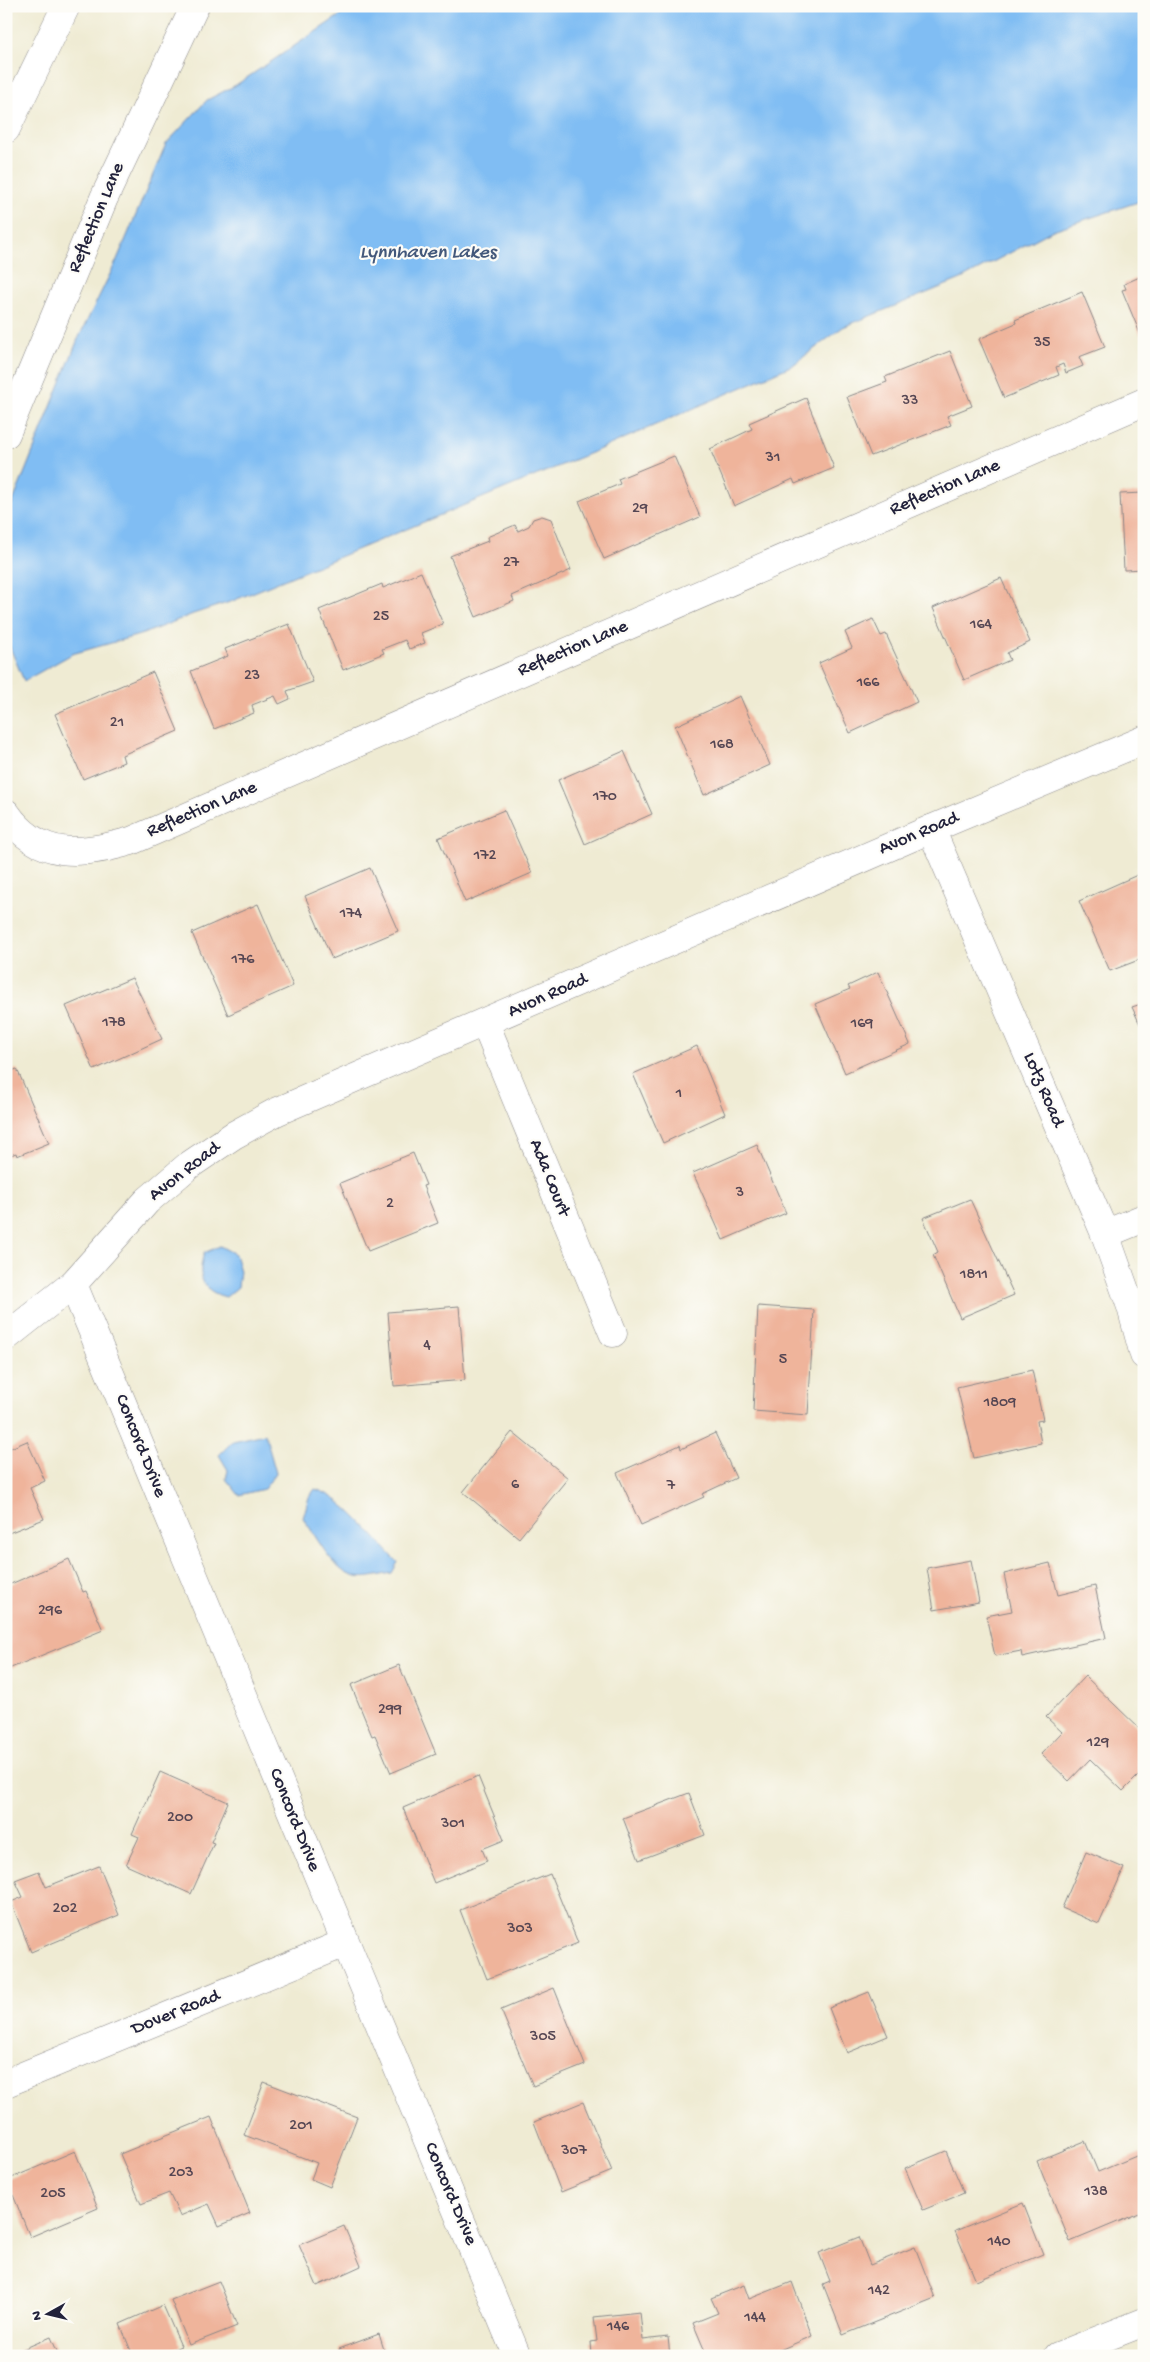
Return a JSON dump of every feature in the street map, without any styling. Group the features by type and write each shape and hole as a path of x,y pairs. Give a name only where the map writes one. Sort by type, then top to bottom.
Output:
{"main road":[{"path":"6,129 66,6"},
{"name":"Reflection Lane","path":"6,434 104,198 196,6"},
{"name":"Reflection Lane","path":"6,813 29,836 51,848 78,853 131,841 1144,402"},
{"name":"Avon Road","path":"6,1336 73,1284 147,1201 188,1166 234,1135 276,1112 931,828 1144,740"},
{"name":"Lotz Road","path":"931,828 1105,1234 1131,1308 1144,1355"},
{"name":"Ada Court","path":"485,1023 613,1333"},
{"path":"1105,1234 1144,1218"},
{"name":"Concord Drive","path":"73,1284 517,2356"},
{"name":"Dover Road","path":"6,2083 345,1943"},
{"path":"1058,2356 1144,2322"}],"water":[{"name":"Lynnhaven Lakes","path":"354,6 1144,6 1144,200 1053,230 961,279 843,327 793,365 598,450 230,602 193,614 143,634 72,654 24,681 6,638 6,519 78,339 116,262 166,144 207,100 236,85"},
{"path":"220,1246 235,1254 240,1271 238,1287 226,1297 206,1287 201,1275 204,1253"},
{"path":"265,1434 276,1473 264,1489 239,1495 226,1479 228,1470 219,1455 233,1441"},
{"path":"315,1489 327,1494 349,1510 398,1562 392,1573 360,1578 350,1575 336,1565 303,1518 309,1497"}],"building":[{"path":"1144,275 1144,343 1122,290 1126,289 1124,284"},
{"path":"1082,292 1105,347 1079,357 1083,366 1066,373 1063,364 1056,367 1059,375 1004,398 979,339 1016,323 1015,320"},
{"path":"950,351 972,406 947,416 951,425 871,456 847,397 887,382 885,377"},
{"path":"806,398 834,468 795,484 793,479 734,506 710,449 752,429 749,423"},
{"path":"674,456 700,517 604,559 579,501 620,484 618,479"},
{"path":"1144,493 1144,569 1124,570 1120,494"},
{"path":"542,516 551,519 571,570 512,596 514,601 476,617 450,556 488,541 487,537 515,525 518,531 529,526 533,519"},
{"path":"421,572 443,624 421,633 425,643 409,649 405,640 382,649 384,653 343,670 319,610 382,584 383,588"},
{"path":"1001,578 1030,642 1007,653 1010,660 964,680 933,608"},
{"path":"873,619 881,636 886,634 917,702 850,733 819,663 852,648 845,632"},
{"path":"289,624 313,682 287,691 290,699 279,704 275,696 252,705 254,713 214,729 191,671 228,656 225,649"},
{"path":"153,672 178,731 122,755 124,762 83,779 55,714"},
{"path":"740,696 770,765 704,795 675,726"},
{"path":"624,751 652,814 585,844 558,780"},
{"path":"504,810 532,873 465,902 438,838"},
{"path":"370,868 398,931 332,959 305,896"},
{"path":"1144,872 1144,958 1110,971 1079,901"},
{"path":"258,904 293,986 228,1015 192,933"},
{"path":"878,972 910,1044 845,1073 815,1004 850,989 848,986"},
{"path":"132,978 162,1039 94,1070 66,1006"},
{"path":"1144,1003 1144,1033 1132,1007"},
{"path":"697,1046 725,1114 663,1143 633,1074"},
{"path":"17,1069 49,1143 17,1156 16,1153 6,1157 6,1073"},
{"path":"757,1145 786,1213 723,1240 693,1173"},
{"path":"413,1153 426,1185 423,1186 438,1223 368,1251 340,1183"},
{"path":"970,1199 1014,1295 960,1318 933,1255 938,1252 923,1218"},
{"path":"459,1306 465,1380 394,1386 388,1312"},
{"path":"758,1306 814,1310 808,1415 753,1411"},
{"path":"1032,1370 1043,1420 1037,1421 1041,1443 974,1458 957,1387"},
{"path":"512,1432 568,1478 519,1538 463,1492"},
{"path":"715,1433 736,1478 702,1494 704,1497 641,1525 617,1473 680,1445 681,1449"},
{"path":"27,1441 45,1481 30,1488 44,1519 6,1534 6,1450"},
{"path":"69,1559 83,1592 86,1591 103,1630 6,1670 6,1586"},
{"path":"971,1560 979,1602 934,1610 927,1568"},
{"path":"1050,1563 1058,1595 1095,1586 1106,1638 1022,1657 1021,1651 995,1656 986,1616 1012,1611 1004,1574"},
{"path":"399,1665 436,1754 391,1773 375,1735 372,1736 351,1685"},
{"path":"1085,1676 1144,1733 1144,1770 1123,1791 1090,1759 1069,1781 1041,1754 1062,1732 1046,1717"},
{"path":"160,1772 228,1802 211,1842 214,1843 191,1894 126,1865 139,1837 132,1834"},
{"path":"478,1776 504,1840 482,1849 487,1861 434,1883 403,1808"},
{"path":"689,1793 705,1835 639,1860 623,1818"},
{"path":"1086,1852 1124,1868 1099,1924 1062,1908"},
{"path":"99,1866 119,1915 31,1952 11,1902 23,1897 15,1880 39,1871 46,1887"},
{"path":"550,1874 578,1943 487,1979 460,1910"},
{"path":"554,1988 585,2065 533,2086 501,2010"},
{"path":"869,1992 888,2036 847,2053 829,2008"},
{"path":"264,2082 357,2117 330,2187 311,2179 317,2163 244,2135"},
{"path":"583,2102 612,2171 561,2192 534,2122"},
{"path":"211,2117 250,2213 219,2226 209,2204 180,2216 169,2193 141,2204 120,2154"},
{"path":"1085,2141 1098,2172 1141,2154 1144,2161 1144,2211 1070,2242 1037,2161"},
{"path":"75,2151 98,2208 30,2237 7,2180"},
{"path":"946,2151 964,2193 923,2210 905,2168"},
{"path":"1023,2203 1043,2254 976,2281 955,2231"},
{"path":"344,2226 361,2266 317,2286 299,2245"},
{"path":"859,2237 870,2265 915,2247 935,2298 843,2335 823,2284 830,2281 819,2253"},
{"path":"219,2281 237,2326 189,2345 171,2300"},
{"path":"792,2282 812,2336 766,2356 707,2356 693,2323 718,2313 711,2298 744,2285 749,2299"},
{"path":"163,2305 181,2346 158,2356 133,2356 120,2324"},
{"path":"640,2312 643,2340 668,2337 670,2356 592,2355 591,2342 597,2341 594,2317"},
{"path":"379,2334 386,2356 342,2356 339,2349"},
{"path":"51,2337 59,2356 7,2356"}]}
